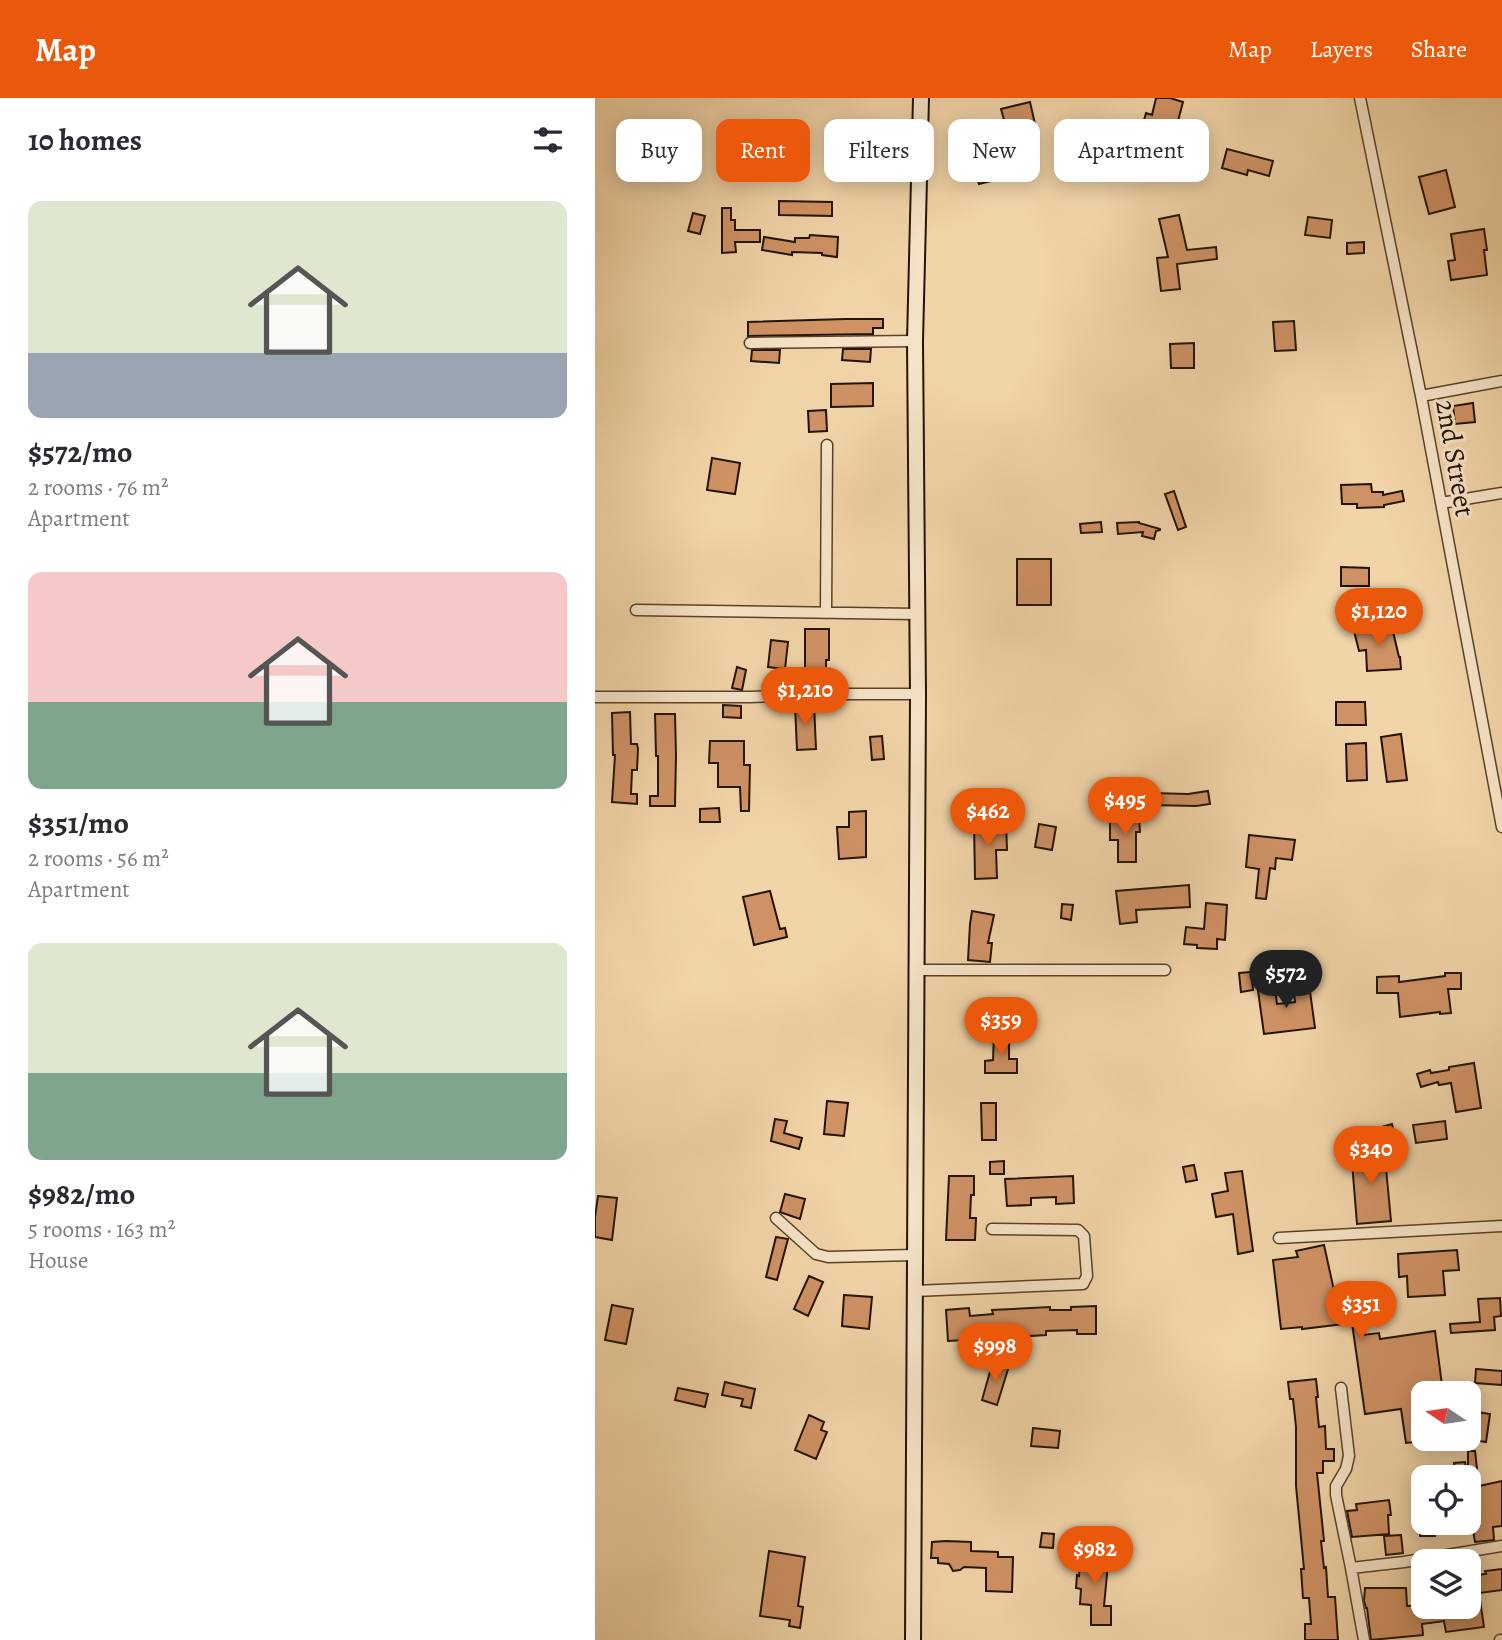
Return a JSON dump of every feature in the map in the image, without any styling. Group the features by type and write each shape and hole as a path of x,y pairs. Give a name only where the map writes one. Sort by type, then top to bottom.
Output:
{"main road":[{"path":"913,1640 918,694 915,341 921,98"}],"street":[{"name":"2nd Street","path":"1360,98 1421,396 1502,827"},
{"path":"750,343 915,341"},
{"path":"1421,396 1502,381"},
{"path":"826,613 827,445"},
{"path":"1441,503 1502,492"},
{"path":"636,610 916,614"},
{"path":"595,697 918,694"},
{"path":"916,970 1165,970"},
{"path":"776,1218 816,1254 828,1257 914,1255"},
{"path":"1279,1238 1502,1226"},
{"path":"914,1291 1083,1284 1087,1276 1084,1236 1078,1230 992,1229"},
{"path":"1341,1388 1349,1456 1346,1469 1336,1486 1336,1495 1364,1640"},
{"path":"1351,1568 1502,1545"}],"building":[{"path":"1156,98 1183,102 1179,119 1144,119 1146,113 1152,115"},
{"path":"1030,102 1034,119 1004,119 1001,109"},
{"path":"1227,149 1273,161 1269,176 1248,170 1247,175 1222,168"},
{"path":"1446,170 1455,207 1429,214 1419,177"},
{"path":"779,201 832,202 832,216 779,215"},
{"path":"722,208 731,208 731,220 735,220 735,230 760,230 760,242 735,242 736,252 722,253"},
{"path":"693,213 705,216 700,234 688,231"},
{"path":"1179,215 1187,250 1216,247 1217,259 1177,264 1180,289 1161,291 1157,258 1168,257 1159,219"},
{"path":"1308,217 1332,220 1330,238 1305,235"},
{"path":"1484,229 1487,275 1451,280 1448,261 1455,260 1451,234"},
{"path":"810,235 838,237 837,257 822,253 792,252 792,255 762,250 764,237 795,242 795,238 809,238"},
{"path":"1364,242 1364,253 1347,254 1347,243"},
{"path":"883,319 883,328 873,328 873,334 748,336 748,322"},
{"path":"1294,321 1296,350 1275,351 1273,322"},
{"path":"1194,343 1194,368 1171,368 1170,344"},
{"path":"843,349 871,349 870,362 842,360"},
{"path":"752,350 780,350 779,363 751,361"},
{"path":"873,383 873,406 831,407 831,384"},
{"path":"1473,403 1475,422 1455,424 1453,406"},
{"path":"826,410 827,431 809,432 808,411"},
{"path":"712,458 740,463 735,494 707,490"},
{"path":"1371,484 1372,492 1383,492 1383,495 1402,491 1404,501 1384,507 1357,508 1357,504 1342,504 1341,485"},
{"path":"1174,491 1186,527 1178,530 1165,494"},
{"path":"1101,522 1102,532 1081,533 1080,524"},
{"path":"1139,522 1160,529 1156,531 1154,539 1142,536 1143,532 1118,534 1117,523"},
{"path":"1017,559 1051,559 1051,605 1017,605"},
{"path":"1341,567 1369,568 1369,586 1341,586"},
{"path":"1391,623 1401,669 1367,671 1366,650 1359,651 1354,631"},
{"path":"805,629 829,629 829,660 826,660 826,670 805,670"},
{"path":"771,640 788,642 785,669 768,667"},
{"path":"737,667 746,670 742,690 732,688"},
{"path":"799,670 800,688 790,688 789,671"},
{"path":"1336,702 1365,702 1366,725 1336,725"},
{"path":"814,704 816,749 797,750 795,705"},
{"path":"723,705 741,706 741,718 723,717"},
{"path":"630,712 631,744 637,744 638,749 637,770 632,770 631,794 637,794 637,804 612,802 615,755 612,713"},
{"path":"655,714 675,714 675,806 650,806 650,796 658,796"},
{"path":"1401,734 1407,780 1387,782 1381,737"},
{"path":"882,736 884,759 872,760 870,737"},
{"path":"710,741 744,741 744,765 750,765 749,811 741,811 740,787 718,787 718,763 709,763"},
{"path":"1366,743 1367,780 1347,781 1346,744"},
{"path":"1208,791 1210,804 1151,805 1151,793 1188,794"},
{"path":"719,808 720,822 700,822 700,809"},
{"path":"866,811 866,857 839,859 837,827 849,827 849,812"},
{"path":"1110,818 1139,818 1136,862 1118,862 1118,840 1110,840"},
{"path":"1006,822 1007,850 996,850 997,878 975,879 974,823"},
{"path":"1039,824 1056,827 1052,850 1035,847"},
{"path":"1249,835 1295,840 1292,860 1276,858 1275,869 1270,868 1266,899 1256,898 1259,869 1246,867"},
{"path":"1189,885 1190,907 1136,910 1137,922 1120,924 1116,891"},
{"path":"770,891 780,929 785,928 787,937 754,945 743,897"},
{"path":"1206,903 1227,905 1225,940 1217,939 1217,949 1184,944 1186,927 1204,929"},
{"path":"1062,904 1073,905 1071,920 1061,918"},
{"path":"972,911 994,915 988,943 992,943 990,962 968,960"},
{"path":"1251,972 1253,990 1241,992 1239,973"},
{"path":"1445,973 1461,973 1461,989 1448,989 1451,1013 1400,1017 1398,993 1377,993 1377,977 1399,976 1399,982 1445,976"},
{"path":"1274,981 1277,1004 1295,1002 1293,986 1309,984 1315,1028 1264,1034 1257,983"},
{"path":"1009,1033 1009,1059 1017,1059 1017,1073 985,1073 985,1061 993,1060 994,1034"},
{"path":"1474,1063 1481,1108 1456,1112 1451,1083 1439,1085 1438,1082 1421,1087 1417,1074 1430,1070 1431,1073 1449,1070 1449,1067"},
{"path":"827,1101 848,1103 844,1136 824,1134"},
{"path":"981,1103 996,1103 996,1140 982,1140"},
{"path":"775,1119 787,1121 784,1133 802,1138 799,1149 771,1141"},
{"path":"1445,1121 1447,1139 1416,1143 1413,1125"},
{"path":"1392,1124 1396,1140 1382,1144 1378,1128"},
{"path":"1384,1147 1391,1221 1357,1224 1351,1150"},
{"path":"1004,1161 1004,1174 990,1174 990,1162"},
{"path":"1194,1165 1197,1180 1186,1182 1183,1167"},
{"path":"1242,1171 1253,1251 1238,1254 1233,1214 1216,1217 1212,1194 1228,1191 1225,1173"},
{"path":"949,1176 974,1176 970,1218 976,1218 975,1240 946,1240"},
{"path":"1073,1176 1074,1203 1056,1204 1056,1197 1031,1198 1031,1205 1007,1206 1005,1179"},
{"path":"785,1194 805,1199 800,1219 780,1212"},
{"path":"598,1196 617,1198 612,1240 595,1237"},
{"path":"776,1237 788,1239 777,1280 766,1277"},
{"path":"1324,1245 1337,1304 1359,1301 1363,1335 1379,1333 1380,1339 1435,1331 1441,1381 1411,1381 1411,1442 1406,1443 1401,1409 1365,1414 1352,1323 1281,1329 1273,1260 1298,1257 1296,1251"},
{"path":"1457,1250 1459,1270 1443,1271 1445,1295 1408,1297 1407,1276 1399,1277 1398,1254"},
{"path":"809,1276 823,1282 808,1316 794,1309"},
{"path":"844,1295 872,1297 869,1329 842,1326"},
{"path":"1500,1298 1501,1316 1494,1317 1495,1330 1451,1333 1450,1324 1480,1322 1478,1299"},
{"path":"612,1305 633,1309 626,1344 605,1340"},
{"path":"1096,1306 1096,1334 1077,1334 1077,1330 1046,1331 1046,1335 998,1338 997,1332 966,1335 966,1340 948,1341 946,1310 969,1308 970,1316 993,1314 992,1310 1050,1307 1050,1310 1071,1310 1071,1307"},
{"path":"993,1361 1009,1366 997,1405 982,1400"},
{"path":"1476,1369 1502,1371 1502,1385 1475,1381"},
{"path":"1316,1379 1319,1427 1325,1426 1326,1449 1334,1449 1334,1461 1323,1461 1323,1473 1317,1473 1324,1568 1326,1567 1328,1597 1335,1597 1338,1640 1305,1640 1305,1624 1311,1624 1309,1598 1303,1598 1301,1569 1304,1569 1296,1486 1296,1427 1288,1382"},
{"path":"725,1382 755,1389 751,1408 741,1406 743,1399 722,1395"},
{"path":"678,1388 708,1394 705,1407 675,1400"},
{"path":"1481,1413 1490,1414 1486,1442 1481,1441"},
{"path":"809,1415 824,1422 821,1430 827,1432 816,1459 795,1450"},
{"path":"1033,1428 1060,1431 1058,1448 1031,1446"},
{"path":"1468,1451 1475,1451 1477,1465 1468,1465"},
{"path":"1502,1481 1502,1526 1493,1527 1494,1540 1475,1542 1474,1535 1481,1535 1481,1486"},
{"path":"1389,1500 1389,1534 1352,1537 1347,1511 1357,1510 1356,1504"},
{"path":"1042,1533 1054,1534 1053,1548 1040,1547"},
{"path":"1401,1535 1403,1553 1386,1555 1384,1536"},
{"path":"932,1542 971,1542 971,1551 998,1552 998,1557 1013,1557 1012,1592 986,1591 986,1568 964,1567 953,1571 949,1564 938,1563 938,1558 931,1558"},
{"path":"769,1551 805,1557 798,1606 803,1607 800,1628 789,1626 790,1620 760,1616"},
{"path":"1081,1551 1109,1553 1104,1606 1111,1606 1111,1625 1091,1625 1091,1605 1080,1604 1081,1589 1076,1588"},
{"path":"1502,1569 1502,1590 1481,1593 1481,1575 1486,1574 1485,1571"},
{"path":"1365,1588 1406,1588 1407,1606 1411,1606 1411,1619 1481,1619 1481,1607 1484,1627 1446,1632 1444,1621 1422,1624 1423,1635 1371,1640 1364,1601"}]}
